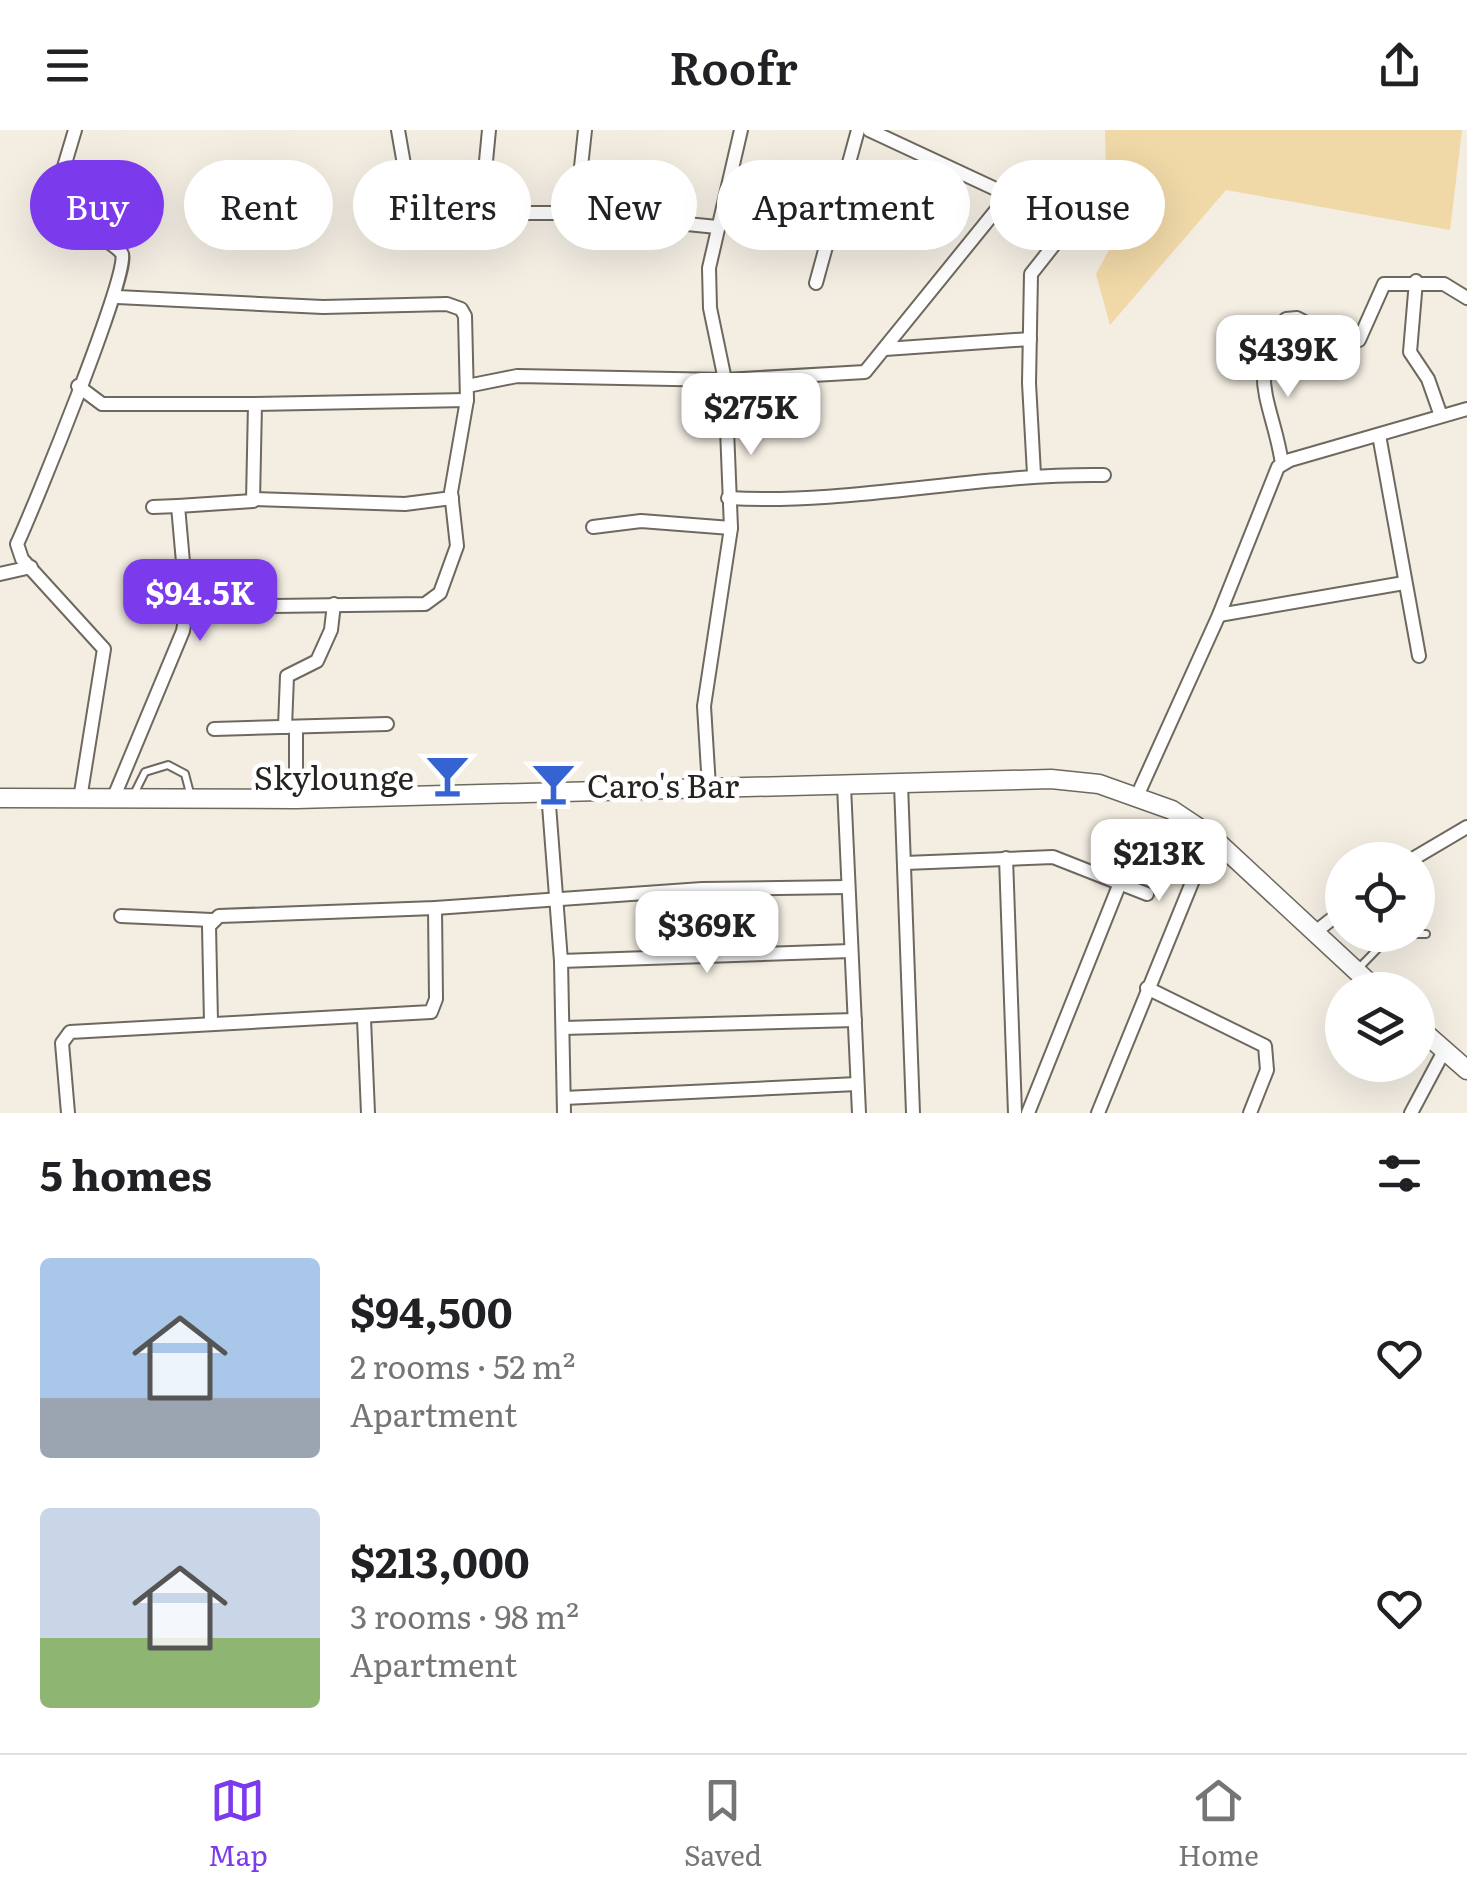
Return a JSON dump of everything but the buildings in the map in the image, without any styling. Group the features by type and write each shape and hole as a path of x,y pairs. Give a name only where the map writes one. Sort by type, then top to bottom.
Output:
{"main road":[{"path":"0,798 296,799 1051,779 1100,784 1138,794 1172,810 1210,836 1356,971"},
{"path":"1435,1043 1467,1070"}],"street":[{"path":"75,130 52,207 122,254 117,297 17,544 31,568 104,649 80,799"},
{"path":"398,130 403,160"},
{"path":"486,160 489,130"},
{"path":"582,160 585,130"},
{"path":"734,160 741,130"},
{"path":"816,283 858,130"},
{"path":"78,386 102,404 255,404 467,393 517,376 726,380 857,375 885,349 1006,195 869,130"},
{"path":"697,225 717,227 708,294 726,380 730,439 731,528 704,706 709,787"},
{"path":"1034,474 1030,339 1033,269 1049,250"},
{"path":"1138,794 1282,464 1263,383 1265,352 1278,329 1286,319 1297,318 1340,343 1353,343 1359,340 1378,289 1389,282 1416,280 1450,286 1467,298"},
{"path":"1416,280 1410,352 1428,379 1441,416"},
{"path":"117,297 339,307 455,306 466,316 467,393 452,498 457,546 450,574 435,600 187,607"},
{"path":"885,349 1030,339"},
{"path":"254,498 255,404"},
{"path":"1282,464 1467,409"},
{"path":"1379,435 1418,656"},
{"path":"728,498 877,491 1034,474 1104,474"},
{"path":"153,506 242,504 254,498 405,504 452,498"},
{"path":"122,799 187,607 178,506"},
{"path":"593,527 641,520 731,528"},
{"path":"0,574 31,568"},
{"path":"1219,615 1404,583"},
{"path":"296,799 287,676 317,661 330,630 334,604"},
{"path":"214,728 387,724"},
{"path":"902,784 913,1113"},
{"path":"844,786 859,1113"},
{"path":"548,792 561,961 564,1113"},
{"path":"1435,846 1467,827"},
{"path":"1098,1113 1210,836"},
{"path":"1006,858 1016,1113"},
{"path":"905,863 1060,858 1147,894"},
{"path":"1028,1113 1120,884"},
{"path":"121,916 212,920 230,914 436,908 702,889 848,888"},
{"path":"68,1113 65,1035 78,1030 364,1019 433,1009 436,908"},
{"path":"211,1022 212,920"},
{"path":"1314,934 1325,925"},
{"path":"561,961 851,951"},
{"path":"1148,988 1265,1046 1267,1070 1250,1113"},
{"path":"364,1019 368,1113"},
{"path":"564,1028 856,1020"},
{"path":"1411,1113 1444,1051"},
{"path":"564,1098 857,1084"}],"lane":[{"path":"122,799 145,772 168,766 185,774 191,799"},
{"path":"1356,971 1374,952"}],"shaded area":[{"path":"1105,130 1462,130 1450,230 1226,190 1110,325 1096,274 1109,250 1165,250 1165,160 1106,160"}],"place":[{"name":"Skylounge","path":"447,776"},
{"name":"Caro's Bar","path":"554,784"}]}
